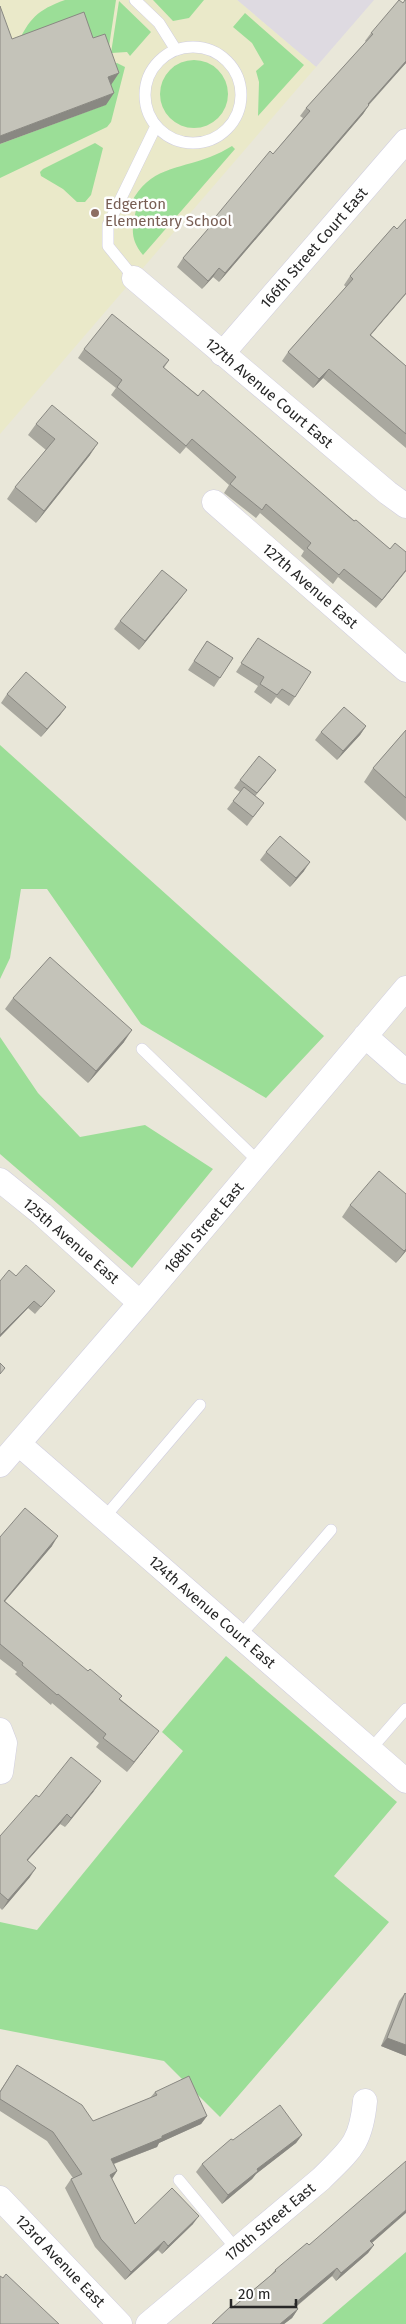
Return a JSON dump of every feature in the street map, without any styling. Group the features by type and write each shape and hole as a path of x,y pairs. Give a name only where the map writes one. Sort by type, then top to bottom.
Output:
{"street":[{"name":"166th Street Court East","path":"222,354 406,141"},
{"name":"127th Avenue Court East","path":"134,278 222,354 406,506"},
{"name":"127th Avenue East","path":"214,502 406,670"},
{"name":"168th Street East","path":"0,1465 140,1303 406,988"},
{"path":"365,1036 406,1072"},
{"name":"125th Avenue East","path":"0,1180 42,1214 140,1303"},
{"name":"124th Avenue Court East","path":"19,1444 406,1781"},
{"path":"0,1730 5,1743 1,1773"},
{"name":"170th Street East","path":"148,2324 321,2179 344,2156 358,2140 363,2122 365,2101"},
{"name":"123rd Avenue East","path":"0,2198 120,2324"}],"lane":[{"path":"135,0 159,23 176,50"},
{"path":"197,46 210,49 230,63 237,74 241,86 242,99 239,111 224,132 214,139 189,143 177,140 165,135 148,114 145,103 148,78 162,57 176,50 197,46"},
{"path":"134,278 108,246 108,225 156,126"},
{"path":"142,1049 259,1162"},
{"path":"104,1518 200,1405"},
{"path":"240,1636 331,1530"},
{"path":"370,1750 406,1709"},
{"path":"179,2180 236,2250"}],"shaded area":[{"name":"Edgerton Elementary School","path":"0,0 237,0 316,67 0,434"},
{"path":"237,0 374,0 316,67"}],"green space":[{"path":"65,0 116,0 108,53 100,56 93,37 82,27 17,45 35,16"},
{"path":"153,0 204,0 189,18 173,21"},
{"path":"119,1 151,32 130,56 127,52 111,53"},
{"path":"245,13 304,65 258,116 259,82 256,71 264,64 252,43 233,27"},
{"path":"194,60 207,63 218,70 225,81 228,94 225,107 218,118 207,125 194,128 181,125 170,118 163,107 160,94 163,81 170,70 181,63"},
{"path":"117,63 125,67 111,122 107,127 0,178 0,144 105,105 110,65"},
{"path":"95,143 103,148 91,195 85,202 77,202 63,189 41,176 40,172 43,169"},
{"path":"232,146 235,149 143,255 135,243 133,232 137,206 131,203 138,191 155,176 165,171 210,157"},
{"path":"0,745 324,1036 266,1098 141,1024 47,889 21,889 10,958 0,979"},
{"path":"0,1037 38,1093 80,1137 145,1125 213,1169 132,1268 0,1154"},
{"path":"226,1656 397,1802 334,1876 389,1922 220,2117 164,2061 0,2029 0,1922 37,1930 183,1751 162,1732"},
{"path":"406,2252 406,2324 322,2324"}],"building":[{"path":"399,0 403,3 406,0 406,61 225,273 219,268 208,281 183,258 270,151 273,154 310,111 306,108 373,34 371,33"},
{"path":"0,6 12,39 84,12 93,38 105,34 119,73 108,77 114,93 0,136"},
{"path":"406,219 406,293 370,335 406,366 406,434 329,369 319,379 288,352 353,279 350,276 394,226 397,229"},
{"path":"112,314 169,360 163,367 198,396 203,390 354,521 356,520 390,549 395,543 406,552 406,570 382,600 344,569 339,575 307,548 311,543 266,504 262,510 230,484 236,477 192,439 186,446 117,387 122,380 84,349"},
{"path":"52,405 98,443 44,511 15,487 55,439 36,424"},
{"path":"162,570 187,590 145,641 120,621"},
{"path":"258,638 311,672 295,697 282,689 277,695 260,684 264,677 241,663"},
{"path":"207,641 233,658 220,678 194,661"},
{"path":"26,672 66,707 47,729 7,694"},
{"path":"344,707 366,726 343,751 321,732"},
{"path":"406,730 406,798 373,768"},
{"path":"259,756 276,770 257,793 240,780"},
{"path":"244,787 264,803 253,817 233,801"},
{"path":"280,836 310,862 296,878 266,852"},
{"path":"50,957 132,1030 96,1071 13,998"},
{"path":"379,1171 406,1194 406,1249 404,1251 350,1205"},
{"path":"26,1265 55,1291 41,1307 34,1301 0,1335 0,1281 9,1270 16,1276"},
{"path":"0,1363 5,1368 0,1374"},
{"path":"25,1508 58,1536 4,1601 88,1671 90,1669 122,1696 119,1699 159,1731 134,1762 103,1738 106,1734 57,1695 0,1644 0,1537"},
{"path":"71,1757 101,1781 71,1818 67,1814 27,1860 36,1868 8,1900 0,1893 0,1836 36,1795 39,1797"},
{"path":"406,1994 406,2045 387,2038"},
{"path":"17,2065 82,2105 93,2121 157,2095 155,2092 189,2076 207,2116 162,2136 162,2138 111,2159 117,2171 110,2175 135,2224 172,2188 199,2216 168,2246 164,2241 131,2272 101,2239 71,2179 82,2174 53,2132 0,2099 0,2092"},
{"path":"280,2105 302,2135 257,2169 258,2171 228,2195 202,2164 231,2139 233,2140"},
{"path":"406,2161 406,2210 370,2241 374,2245 341,2273 337,2268 294,2304 298,2309 280,2324 212,2324 307,2243 309,2245"},
{"path":"6,2274 59,2324 0,2324 0,2276 3,2278"}],"place":[{"name":"Edgerton Elementary School","path":"95,213"}]}
